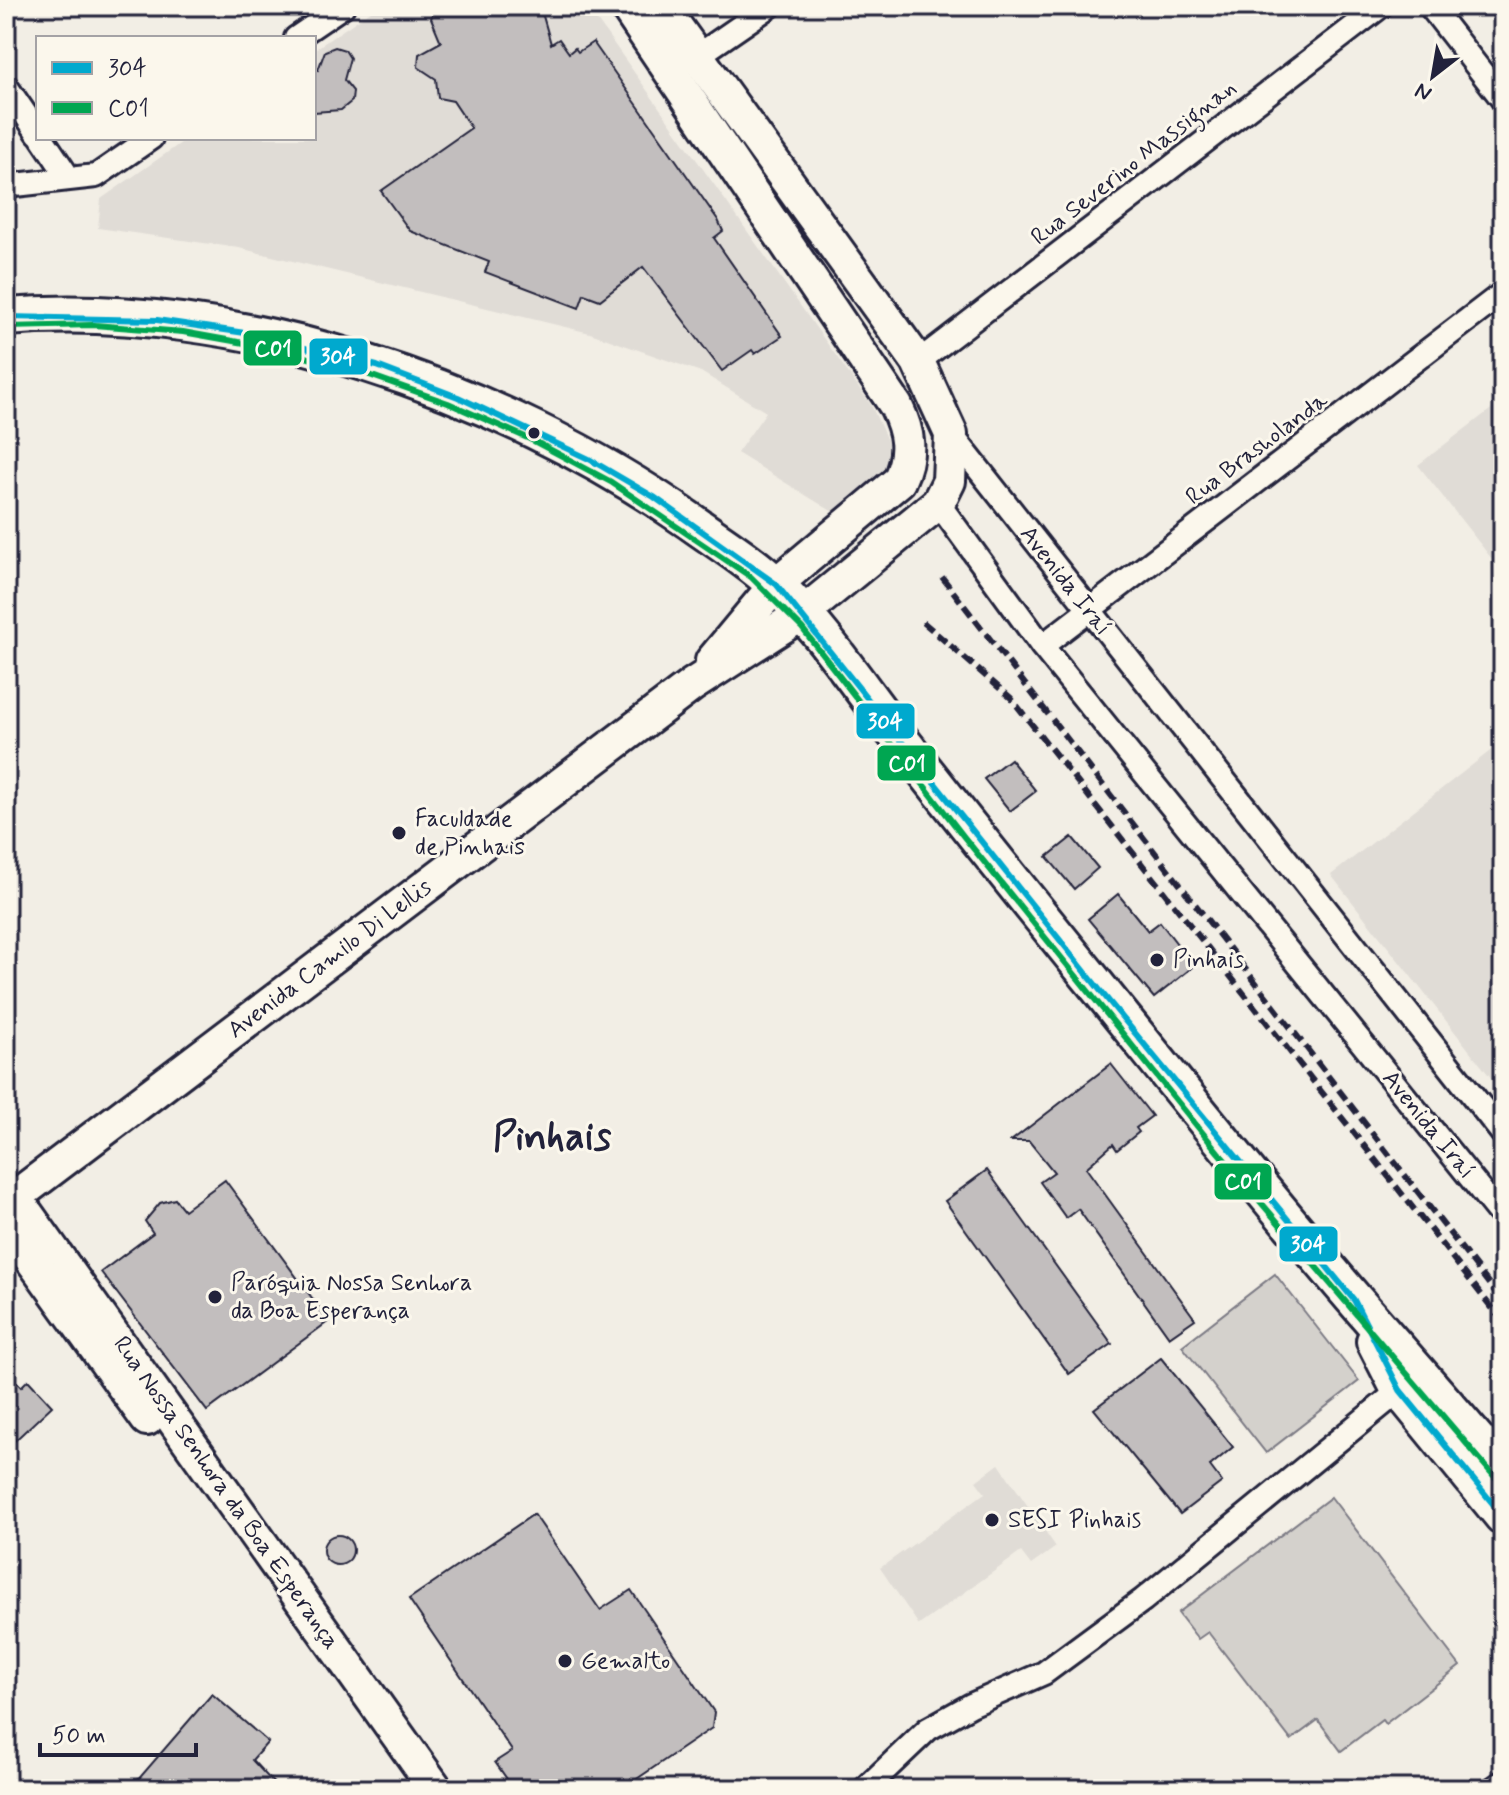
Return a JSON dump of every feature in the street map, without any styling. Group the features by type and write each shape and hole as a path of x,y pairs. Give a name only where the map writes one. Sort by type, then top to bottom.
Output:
{"main road":[{"name":"Avenida Camilo Di Lellis","path":"626,6 896,406 908,443 907,463 899,481 776,584 692,685"},
{"name":"Avenida Iraí","path":"661,6 918,362 951,434"},
{"path":"6,317 157,320 245,333 377,366 458,397 589,459 654,497 776,584 1084,970 1354,1300 1422,1373 1503,1471"},
{"path":"938,503 949,481 951,434"},
{"name":"Avenida Camilo Di Lellis","path":"9,1208 692,685 802,614 938,503"},
{"name":"Rua Nossa Senhora da Boa Esperança","path":"9,1208 412,1789"},
{"name":"Rua Nossa Senhora da Boa Esperança","path":"9,1208 436,1789"},
{"path":"1354,1300 1400,1390 1503,1516"}],"street":[{"path":"299,36 343,6"},
{"path":"696,57 770,6"},
{"name":"Rua Severino Massignan","path":"918,362 1381,6"},
{"path":"1430,6 1503,100"},
{"path":"6,86 36,130"},
{"path":"43,140 69,178"},
{"path":"6,186 96,176 148,140"},
{"name":"Rua Brasholanda","path":"1042,646 1503,293"},
{"name":"Avenida Iraí","path":"951,434 1503,1134"},
{"name":"Avenida Iraí","path":"938,503 1042,646 1503,1218"},
{"path":"865,1789 928,1729 971,1705 1044,1673 1121,1616 1400,1390"},
{"path":"1493,1789 1503,1782"}],"shaded area":[{"path":"378,6 587,6 871,405 890,447 889,470 838,515 737,453 766,412 701,372 590,333 239,248 98,228 101,199 185,140 316,140 316,49"},
{"path":"1503,400 1503,573 1418,465"},
{"path":"1503,741 1503,1093 1331,875"},
{"path":"1275,1274 1359,1381 1266,1453 1182,1346"},
{"name":"SESI Pinhais","path":"999,1464 1056,1547 1031,1565 1021,1552 919,1625 880,1568 985,1493 976,1481"},
{"path":"1331,1497 1460,1666 1385,1724 1382,1720 1341,1751 1318,1720 1291,1740 1208,1632 1198,1639 1178,1613"}],"building":[{"path":"437,6 527,6 543,16 551,44 559,39 569,53 575,48 578,52 593,42 718,220 723,231 714,238 782,336 755,354 752,350 722,371 643,267 600,300 584,294 579,308 485,272 489,262 410,231 381,191 471,128 453,101 438,98 436,79 418,67 419,54 441,42 431,18"},
{"path":"335,47 345,50 350,58 344,80 353,91 352,101 341,110 316,112 316,70 325,51"},
{"path":"1010,759 1036,791 1010,811 984,779"},
{"path":"1072,837 1098,868 1074,889 1047,857"},
{"name":"Pinhais","path":"1118,894 1148,931 1160,922 1194,966 1154,998 1088,919"},
{"path":"1111,1064 1152,1116 1136,1128 1139,1132 1117,1150 1113,1144 1086,1168 1195,1319 1169,1337 1078,1209 1066,1218 1040,1182 1054,1172 1029,1141 1011,1141"},
{"path":"987,1170 1112,1344 1069,1374 945,1201"},
{"name":"Paróquia Nossa Senhora da Boa Esperança","path":"225,1180 329,1321 207,1411 101,1272 153,1233 145,1221 160,1203 175,1199 184,1210"},
{"path":"1161,1358 1233,1447 1210,1466 1222,1482 1180,1514 1094,1409"},
{"path":"6,1371 21,1387 28,1380 52,1406 6,1449"},
{"name":"Gemalto","path":"534,1514 600,1610 631,1590 714,1712 712,1728 622,1789 514,1789 495,1762 512,1751 409,1599"},
{"path":"338,1535 349,1539 353,1550 349,1561 338,1565 327,1561 323,1550 327,1539"},
{"path":"212,1694 268,1742 252,1760 279,1789 130,1789"}],"railway":[{"path":"942,577 1503,1302"},
{"path":"923,622 1011,698 1503,1322"}],"transit line":[{"name":"304","path":"6,317 157,320 245,333 377,366 458,397 589,459 654,497 776,584 1103,994 1354,1300 1400,1390 1503,1516"},
{"name":"C01","path":"6,327 94,325 183,332 272,348 361,372 448,403 532,440 611,482 751,577 802,628 964,837 1218,1152 1495,1477"}],"place":[{"name":"Faculdade de Pinhais","path":"399,833"},
{"name":"Pinhais","path":"1157,960"},
{"name":"Paróquia Nossa Senhora da Boa Esperança","path":"215,1297"},
{"name":"SESI Pinhais","path":"992,1520"},
{"name":"Gemalto","path":"565,1661"}],"district":[{"name":"Pinhais","path":"552,1138"}]}
